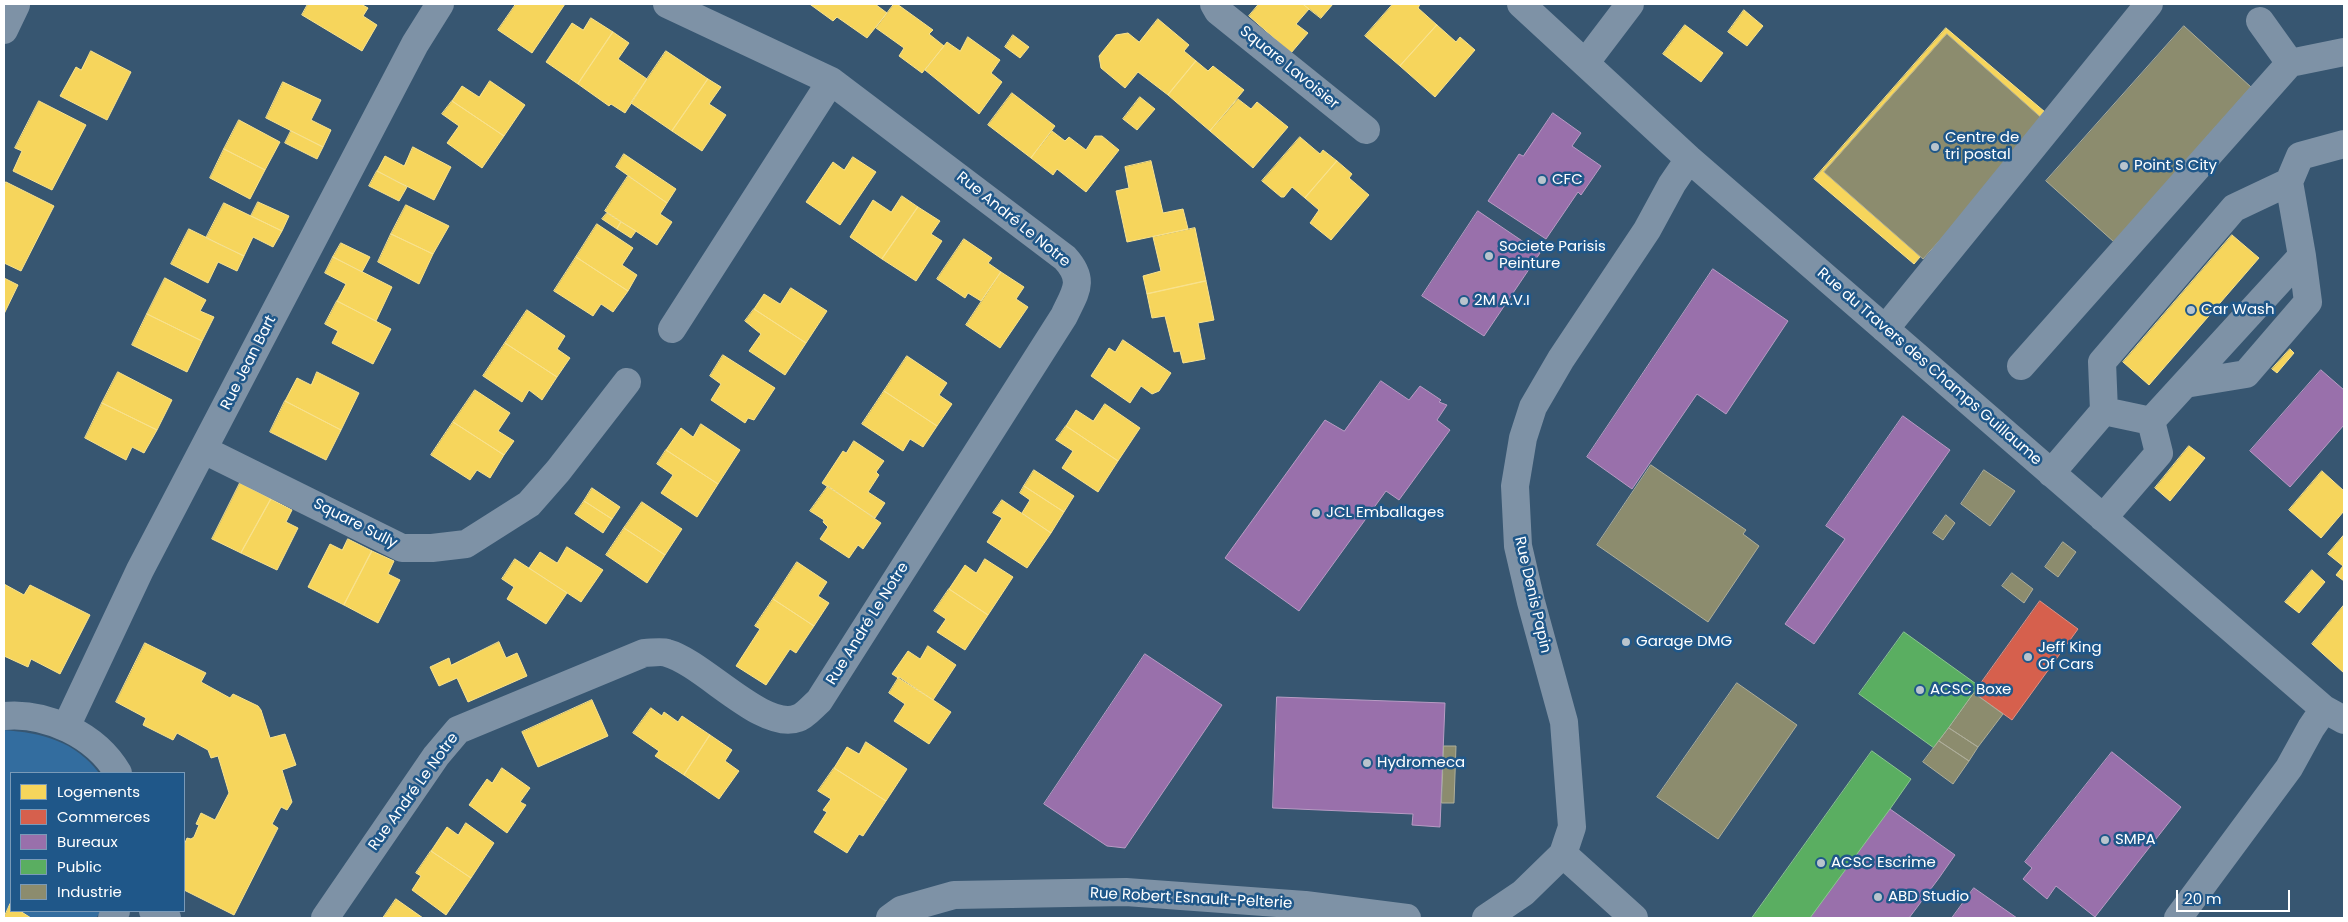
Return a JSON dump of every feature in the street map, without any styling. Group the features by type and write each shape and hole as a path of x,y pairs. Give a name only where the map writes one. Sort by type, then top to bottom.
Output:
{"street":[{"name":"Rue Jean Bart","path":"66,727 140,570 414,44 440,4"},
{"name":"Rue André Le Notre","path":"325,918 436,756 458,730 644,653 666,652 690,663 766,715 783,721 799,718 818,701 1064,316 1078,286 1075,269 1065,258 831,81 667,4"},
{"name":"Square Lavoisier","path":"1214,4 1218,11 1366,130"},
{"name":"Rue du Travers des Champs Guillaume","path":"1521,4 1689,159 2103,518 2334,714"},
{"path":"1586,62 1630,4"},
{"path":"1885,329 2149,4"},
{"path":"4,30 16,5"},
{"path":"2260,21 2290,63"},
{"path":"2021,366 2290,63 2344,52"},
{"path":"672,329 831,81"},
{"path":"2185,384 2246,374 2308,302 2302,256 2288,182 2300,156 2344,144"},
{"name":"Rue Denis Papin","path":"1486,918 1523,893 1563,854 1572,826 1564,722 1518,546 1515,486 1523,438 1533,407 1561,359 1647,230 1672,184 1689,159"},
{"path":"2051,473 2104,411 2102,362 2234,208 2288,182"},
{"path":"2152,420 2302,256"},
{"name":"Square Sully","path":"204,450 402,548 432,548 466,544 529,504 627,382"},
{"path":"2104,411 2152,420"},
{"path":"2103,518 2159,453 2152,420"},
{"path":"2178,918 2289,768 2334,714"},
{"path":"4,716 29,717 66,727 94,746 117,772"},
{"path":"1563,854 1613,897 1634,918"},
{"name":"Rue Robert Esnault-Pelterie","path":"890,918 902,910 954,896 1126,892 1306,905 1407,918"},
{"path":"155,912 167,918"}],"shaded area":[{"path":"4,730 32,733 57,741 79,753 98,772 10,772 10,912 100,912 96,918 4,918"}],"building: Logements":[{"path":"308,4 361,4 368,8 363,16 377,25 362,51 302,15"},
{"path":"516,4 565,4 532,53 498,30"},
{"path":"812,4 875,4 887,13 867,38 837,17 833,21"},
{"path":"894,4 897,4 933,30 929,34 944,46 922,73 899,56 904,48 876,28"},
{"path":"1259,4 1303,4 1309,9 1296,24 1308,33 1291,53 1249,16"},
{"path":"1303,4 1333,4 1321,18"},
{"path":"1393,4 1420,4 1418,8 1437,25 1400,66 1365,36"},
{"path":"1744,10 1763,26 1747,46 1728,32"},
{"path":"591,18 613,32 578,84 546,62 572,23 583,30"},
{"path":"1158,19 1189,45 1184,51 1196,61 1168,95 1138,72 1125,88 1101,68 1099,56 1116,35 1128,33 1139,42"},
{"path":"1437,25 1456,42 1460,37 1475,50 1435,97 1400,66"},
{"path":"1685,25 1723,53 1701,82 1663,54"},
{"name":"Centre de tri postal","path":"1946,28 2045,112 1914,264 1814,179"},
{"path":"613,32 629,43 618,59 647,79 625,113 611,104 609,106 578,84"},
{"path":"1013,35 1029,47 1020,58 1005,47"},
{"path":"968,37 1000,60 991,73 1002,82 979,114 925,70 947,42 960,51"},
{"path":"91,51 131,72 107,120 60,96 76,67 81,70"},
{"path":"666,51 708,79 672,131 631,103"},
{"path":"1196,61 1208,71 1213,66 1244,90 1210,131 1168,95"},
{"path":"708,79 721,87 709,104 726,115 702,151 672,131"},
{"path":"490,81 525,105 504,136 452,101 462,86 479,97"},
{"path":"283,82 321,100 311,120 331,130 323,147 266,118"},
{"path":"1012,93 1055,126 1031,158 988,125"},
{"path":"1140,97 1155,109 1137,130 1123,119"},
{"path":"1238,99 1251,109 1257,102 1288,127 1253,168 1210,131"},
{"path":"39,101 86,125 52,190 13,171 22,151 15,148"},
{"path":"452,101 504,136 482,168 447,143 459,126 442,114"},
{"path":"239,120 280,142 265,170 224,149"},
{"path":"291,131 323,147 317,159 285,143"},
{"path":"1052,131 1065,141 1069,137 1086,150 1095,136 1102,136 1119,150 1086,192 1057,169 1053,175 1031,158"},
{"path":"1300,137 1320,154 1323,150 1337,161 1305,198 1292,187 1284,197 1281,197 1262,181"},
{"path":"413,147 451,167 434,200 377,171 385,156 404,166"},
{"path":"224,149 265,170 250,199 210,178"},
{"path":"624,154 676,189 667,203 616,167"},
{"path":"853,157 876,172 840,225 806,202 833,162 844,170"},
{"path":"1151,161 1163,213 1183,209 1188,229 1127,242 1116,191 1129,188 1125,167"},
{"path":"1337,161 1352,174 1349,178 1369,195 1331,240 1310,223 1319,210 1305,198"},
{"path":"377,171 407,187 399,201 369,186"},
{"path":"628,176 667,203 660,214 672,222 657,245 605,211"},
{"path":"6,182 54,206 21,271 4,263 4,187"},
{"path":"902,196 918,207 882,259 850,237 873,200 891,212"},
{"path":"258,202 289,216 282,231 251,216"},
{"path":"224,203 282,231 273,247 253,237 244,256 206,238"},
{"path":"406,205 449,226 433,254 391,234"},
{"path":"918,207 940,221 931,234 942,241 916,281 882,259"},
{"path":"607,213 621,222 617,229 602,219"},
{"path":"621,222 636,231 631,238 617,229"},
{"path":"597,224 633,248 622,265 637,275 628,291 576,257"},
{"path":"1195,228 1206,281 1147,294 1143,276 1161,271 1153,237"},
{"path":"189,229 244,256 237,271 218,262 208,283 171,264"},
{"path":"391,234 433,254 419,284 378,262"},
{"name":"Car Wash","path":"2232,235 2259,258 2149,385 2123,362"},
{"path":"964,239 992,258 988,263 1001,272 981,301 968,293 965,298 937,279"},
{"path":"341,243 370,257 362,272 333,257"},
{"path":"333,257 392,287 376,321 337,301 346,284 325,273"},
{"path":"576,257 628,291 613,312 601,304 593,316 554,291"},
{"path":"1001,272 1024,287 1016,299 1028,307 1000,348 966,325"},
{"path":"4,278 18,285 4,314"},
{"path":"165,278 206,300 200,311 214,317 202,341 147,314"},
{"path":"1206,281 1214,320 1198,323 1205,359 1183,363 1180,351 1174,352 1165,316 1152,318 1147,294"},
{"path":"791,288 827,311 806,343 754,309 764,294 780,304"},
{"path":"337,301 391,329 373,364 332,343 338,331 325,324"},
{"path":"754,309 806,343 785,375 749,351 761,334 745,321"},
{"path":"527,310 565,336 557,349 570,358 557,377 505,343"},
{"path":"147,314 202,341 187,372 132,345"},
{"path":"1123,340 1171,373 1159,391 1152,394 1141,386 1130,403 1091,376 1109,348 1115,352"},
{"path":"505,343 557,377 542,400 529,390 522,402 483,376"},
{"path":"2290,349 2294,353 2277,373 2272,369"},
{"path":"723,355 775,388 754,420 748,418 745,423 711,400 721,384 710,376"},
{"path":"907,356 947,383 939,395 952,404 937,426 884,391"},
{"path":"118,372 172,400 157,430 102,403"},
{"path":"317,372 359,393 341,430 285,401 297,378 311,385"},
{"path":"475,390 510,413 498,431 514,441 504,455 453,422"},
{"path":"884,391 937,426 923,447 910,439 903,451 862,424"},
{"path":"285,401 341,430 326,460 270,432"},
{"path":"102,403 157,430 144,453 132,447 126,460 85,438"},
{"path":"1105,404 1140,428 1118,461 1066,426 1076,410 1093,421"},
{"path":"453,422 504,455 490,478 477,470 470,480 431,455"},
{"path":"701,424 740,450 718,484 666,450 681,428 693,437"},
{"path":"1066,426 1118,461 1098,492 1062,468 1073,451 1056,440"},
{"path":"854,441 884,461 876,472 879,475 868,492 885,503 875,518 822,483 843,451 846,453"},
{"path":"2189,446 2205,458 2170,501 2155,488"},
{"path":"666,450 718,484 697,517 661,493 673,475 657,464"},
{"path":"1034,470 1074,496 1064,512 1024,486"},
{"path":"2322,471 2344,491 2344,511 2321,538 2289,510"},
{"path":"240,483 271,499 241,553 212,539"},
{"path":"828,486 881,523 863,549 858,545 849,558 820,539 828,527 823,522 824,520 810,511"},
{"path":"1024,486 1064,512 1051,533 1022,513 1030,500 1020,493"},
{"path":"592,488 620,507 612,519 584,501"},
{"path":"271,499 292,510 286,522 298,528 277,570 241,553"},
{"path":"1002,500 1051,533 1027,568 987,542 1002,518 993,513"},
{"path":"584,501 612,519 603,533 575,514"},
{"path":"642,502 682,529 665,555 624,528"},
{"path":"624,528 665,555 647,583 606,555"},
{"path":"2344,535 2344,581 2336,575 2343,566 2328,554"},
{"path":"348,539 372,551 344,605 308,587 330,544 342,550"},
{"path":"567,547 603,570 581,602 529,568 540,552 557,563"},
{"path":"372,551 394,561 388,574 400,580 378,623 344,605"},
{"path":"515,559 567,593 546,624 507,599 514,587 502,579"},
{"path":"985,559 1013,577 988,615 949,589 965,565 976,573"},
{"path":"797,562 827,582 818,596 829,603 814,626 773,599"},
{"path":"2312,570 2325,582 2299,613 2285,602"},
{"path":"4,584 24,595 30,585 90,615 60,674 31,659 28,667 4,656"},
{"path":"949,589 988,615 965,650 937,632 946,619 934,611"},
{"path":"773,599 814,626 796,653 790,649 766,685 736,666 760,629 755,626"},
{"path":"2344,605 2344,673 2312,644"},
{"path":"499,642 506,658 517,653 527,676 468,702 457,678 439,686 430,667 449,658 451,665"},
{"path":"145,643 206,673 201,682 230,698 233,694 258,706 270,738 285,734 296,765 282,770 292,802 287,810 281,807 272,824 278,828 234,915 185,890 185,843 187,838 191,839 194,837 199,825 196,824 201,813 215,820 229,793 218,756 211,758 208,750 177,733 173,740 143,725 146,718 116,702"},
{"path":"928,646 956,665 933,700 892,674 908,651 920,659"},
{"path":"899,677 951,712 929,744 894,721 905,704 889,693"},
{"path":"592,700 608,736 538,767 522,732"},
{"path":"651,708 662,716 664,712 678,722 682,716 710,735 684,775 655,756 659,751 633,733"},
{"path":"710,735 732,750 725,761 739,771 719,799 684,775"},
{"path":"866,742 907,769 886,801 834,768 847,747 859,754"},
{"path":"502,768 530,788 520,802 526,805 507,833 469,805 487,779 492,783"},
{"path":"834,768 886,801 863,836 859,834 847,853 814,832 827,812 823,810 831,799 818,791"},
{"path":"466,823 494,843 471,878 431,851 447,827 458,835"},
{"path":"431,851 471,878 446,915 412,890 421,876 416,873"},
{"path":"396,899 423,918 383,918"},
{"path":"10,904 10,912 22,912 31,918 4,918"}],"building: Commerces":[{"name":"Jeff King Of Cars","path":"2040,601 2078,629 2012,720 1974,693"}],"building: Bureaux":[{"path":"1553,113 1581,133 1572,146 1601,166 1581,195 1578,192 1546,239 1488,201 1519,154 1523,156"},
{"path":"1478,211 1540,253 1484,336 1422,296"},
{"path":"1713,269 1788,321 1726,414 1697,394 1632,489 1587,457"},
{"path":"2321,370 2344,390 2344,425 2290,487 2250,451"},
{"path":"1381,381 1409,400 1420,386 1441,400 1439,402 1447,405 1437,420 1450,430 1399,500 1386,491 1299,611 1225,558 1325,420 1344,431"},
{"path":"1903,416 1950,450 1814,644 1785,624 1845,539 1826,526"},
{"path":"1145,654 1222,705 1125,848 1107,846 1044,804"},
{"path":"1277,697 1445,703 1440,827 1412,825 1413,814 1273,808"},
{"path":"2112,752 2181,807 2095,917 2056,886 2047,899 2023,879 2032,868 2025,862"},
{"path":"1890,809 1955,855 1939,878 1909,918 1810,918"},
{"path":"1974,888 2017,918 1952,918"}],"building: Public":[{"name":"ACSC Boxe","path":"1904,632 1979,686 1934,748 1859,694"},
{"name":"ACSC Escrime","path":"1872,751 1911,779 1890,809 1810,918 1752,918"}],"building: Industrie":[{"path":"2184,26 2251,87 2114,242 2046,181"},
{"name":"Centre de tri postal","path":"1947,34 2046,122 1923,259 1824,172"},
{"path":"1651,465 1746,530 1743,534 1759,546 1708,622 1597,545"},
{"path":"1984,470 2015,491 1990,526 1961,504"},
{"path":"1946,515 1955,523 1943,540 1933,533"},
{"path":"2063,542 2076,552 2058,577 2045,567"},
{"path":"2012,573 2033,589 2024,603 2002,586"},
{"path":"1737,683 1797,725 1718,839 1657,797"},
{"path":"1974,693 2003,714 1978,747 1949,728"},
{"path":"1949,728 1978,747 1969,761 1939,741"},
{"path":"1939,741 1969,761 1953,784 1923,762"},
{"path":"1444,746 1456,746 1454,803 1442,803"}],"place":[{"name":"Centre de tri postal","path":"1935,147"},
{"name":"Point S City","path":"2124,166"},
{"name":"CFC","path":"1542,180"},
{"name":"Societe Parisis Peinture","path":"1489,256"},
{"name":"2M A.V.I","path":"1464,301"},
{"name":"Car Wash","path":"2191,310"},
{"name":"JCL Emballages","path":"1316,513"},
{"name":"Garage DMG","path":"1626,642"},
{"name":"Jeff King Of Cars","path":"2028,657"},
{"name":"ACSC Boxe","path":"1920,690"},
{"name":"Hydromeca","path":"1367,763"},
{"name":"SMPA","path":"2105,840"},
{"name":"ACSC Escrime","path":"1821,863"},
{"name":"ABD Studio","path":"1878,897"}]}
